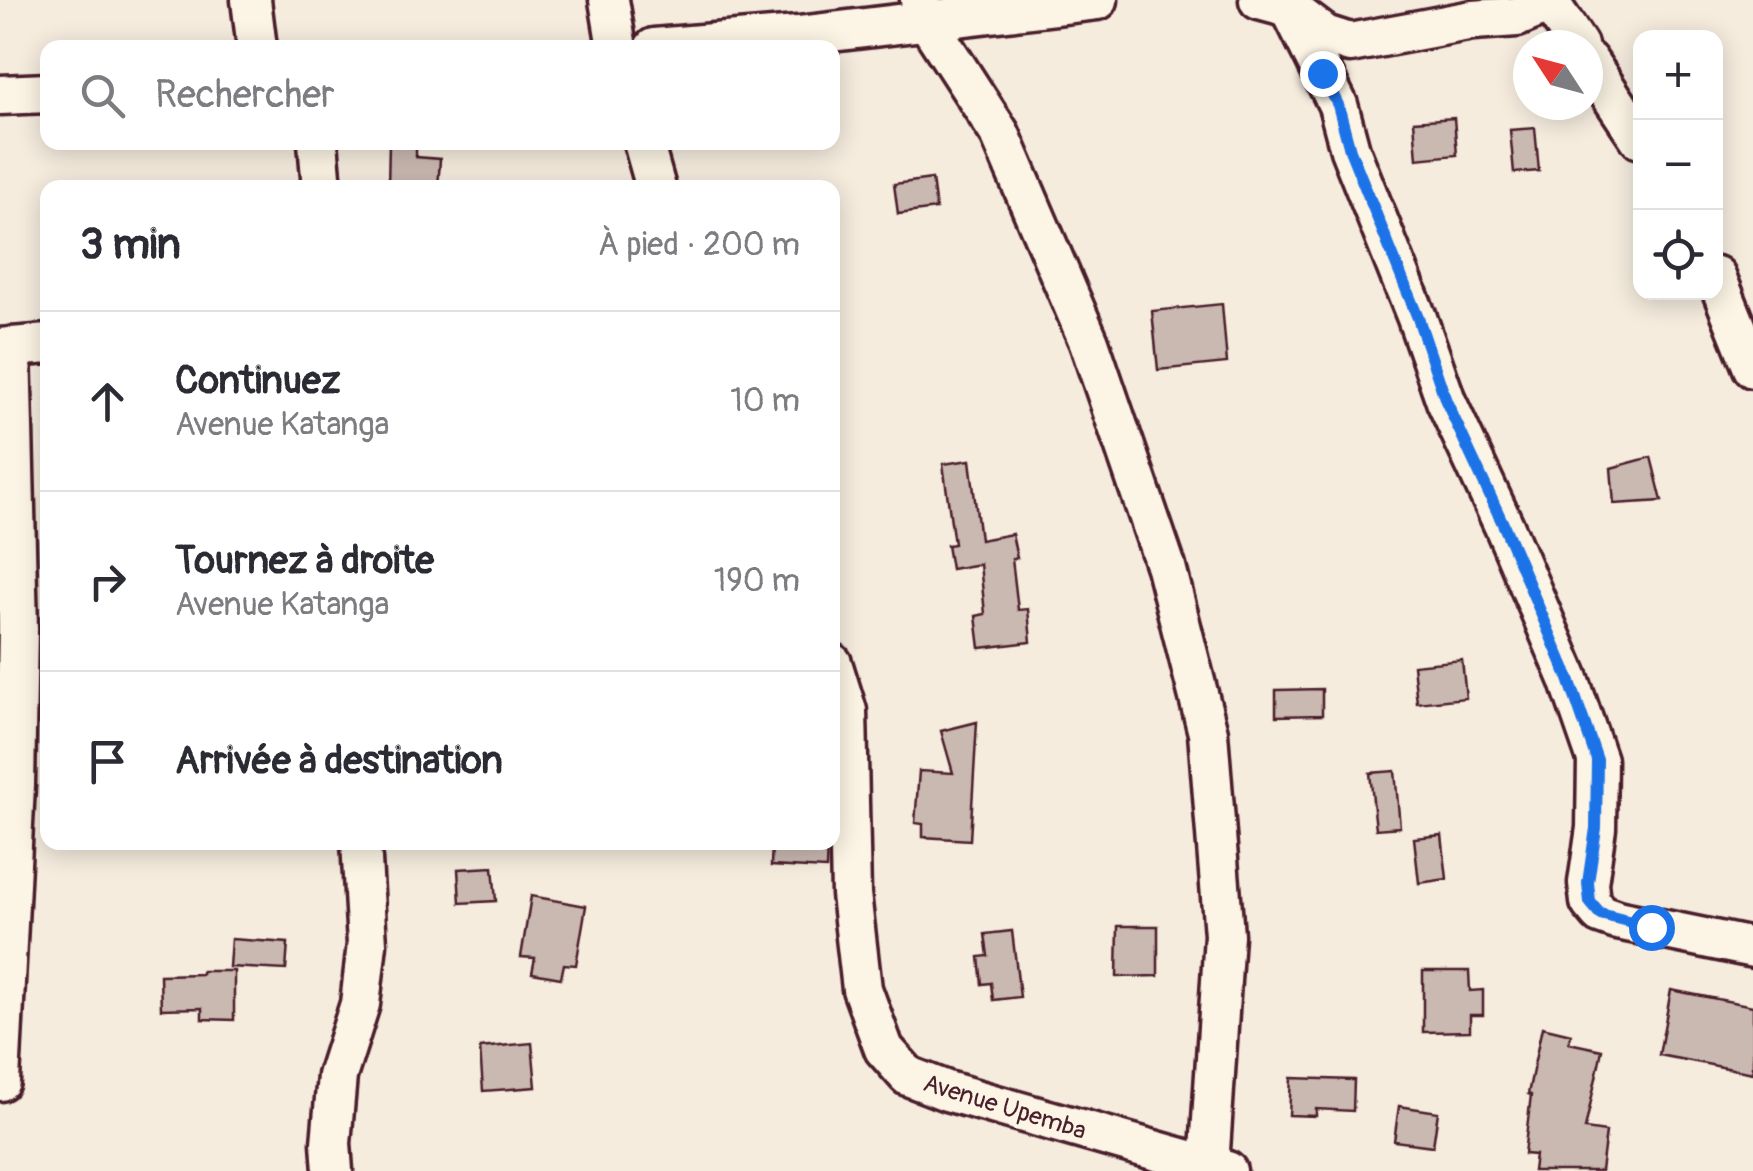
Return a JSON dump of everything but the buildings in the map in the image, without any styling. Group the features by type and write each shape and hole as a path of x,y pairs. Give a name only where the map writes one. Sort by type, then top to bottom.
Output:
{"street":[{"path":"252,0 256,40"},
{"path":"610,0 616,40"},
{"path":"750,40 798,36 923,11 1098,0"},
{"path":"1278,3 1324,35 1350,42 1473,20 1517,17 1551,2 1569,30"},
{"path":"1278,3 1338,105 1350,150 1418,318 1446,401 1554,645 1597,760 1590,902 1600,914 1617,920 1753,948"},
{"path":"923,11 1000,134 1089,342 1166,567 1208,733 1224,935 1218,1168"},
{"path":"1603,83 1633,128"},
{"path":"0,95 40,93"},
{"path":"319,150 321,180"},
{"path":"646,150 654,180"},
{"path":"1723,293 1753,368"},
{"path":"0,1081 15,785 19,346"},
{"name":"Avenue Upemba","path":"840,689 847,712 850,894 862,989 884,1049 908,1076 947,1092 1218,1168"},
{"path":"334,1171 330,1143 337,1076 360,1004 366,944 361,850"}],"route":[{"path":"1322,73 1338,105 1350,150 1418,318 1446,401 1569,679 1597,760 1590,902 1600,914 1651,927"}]}
